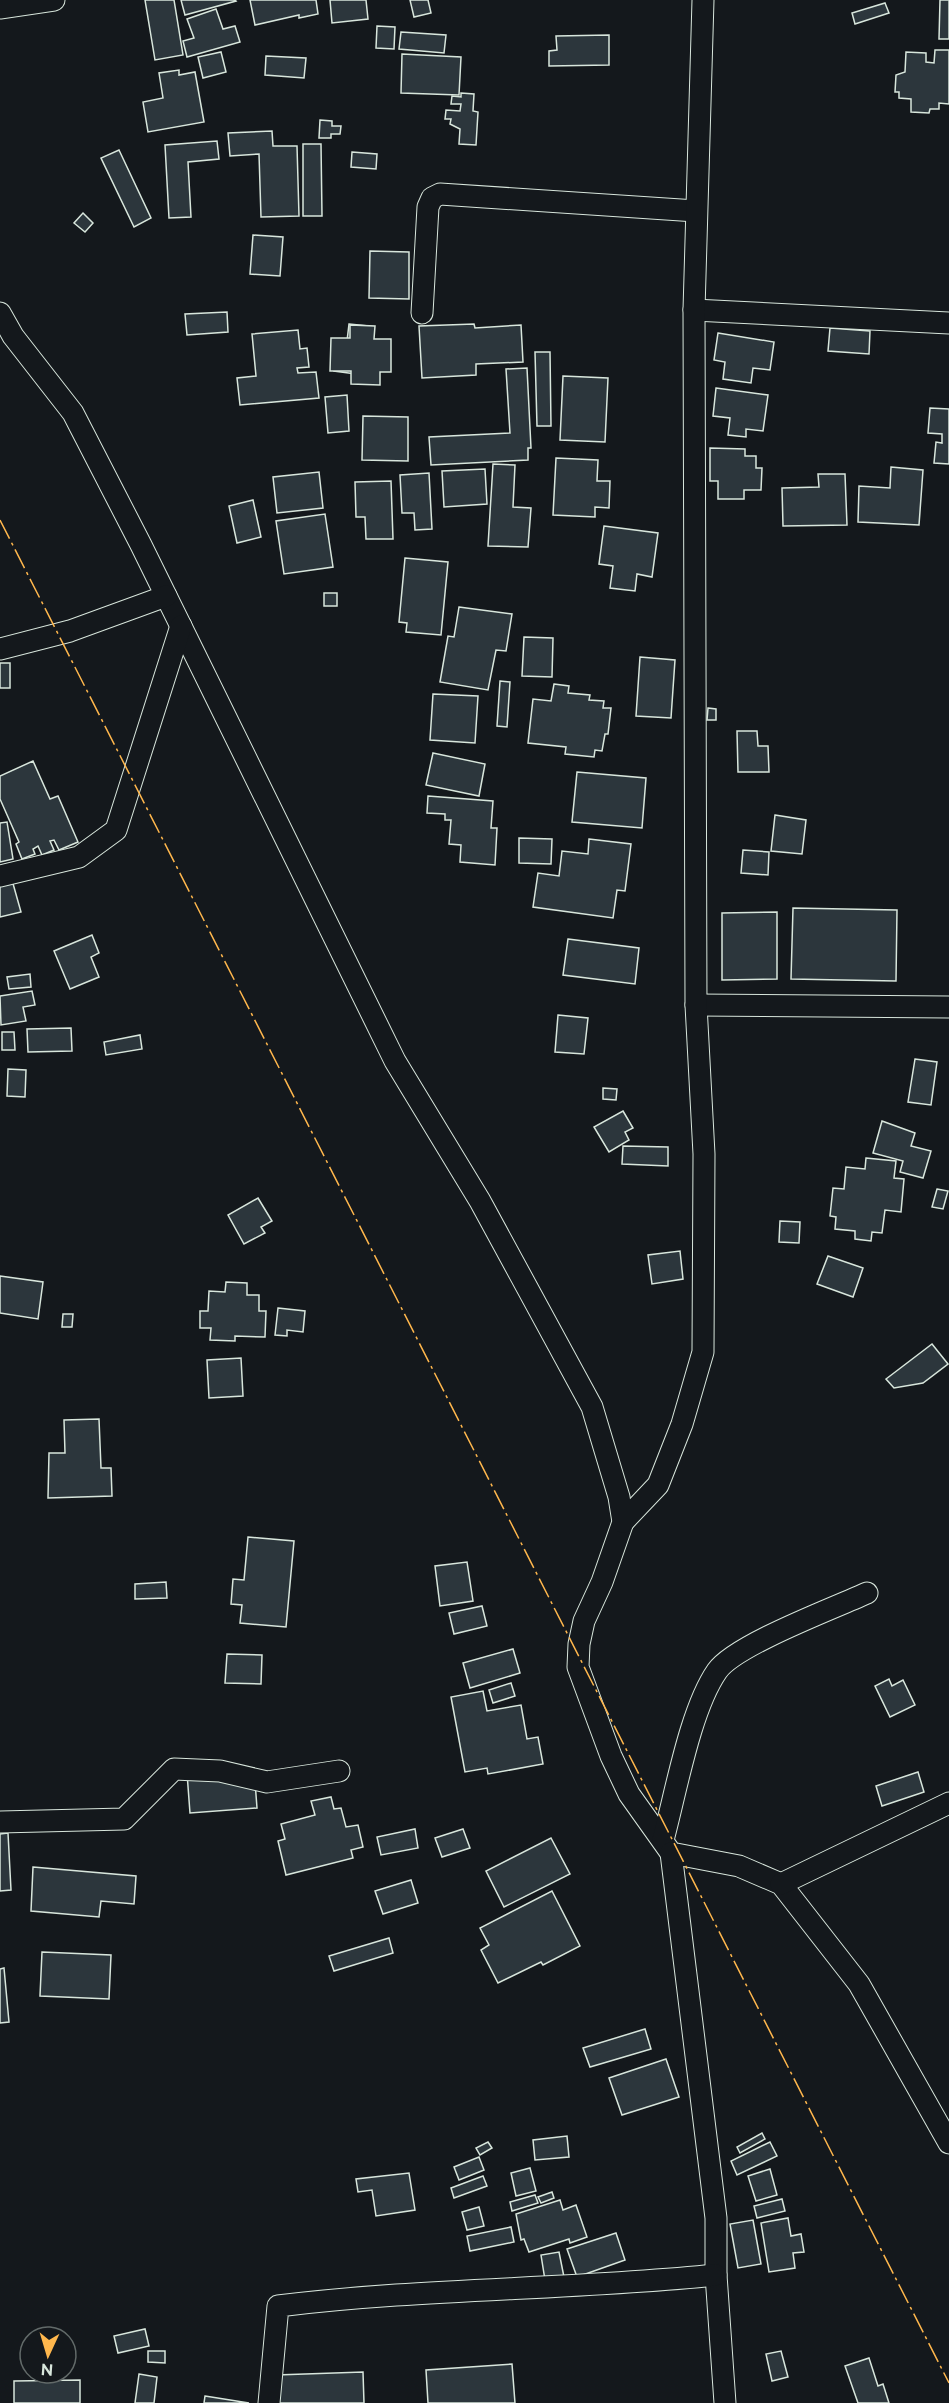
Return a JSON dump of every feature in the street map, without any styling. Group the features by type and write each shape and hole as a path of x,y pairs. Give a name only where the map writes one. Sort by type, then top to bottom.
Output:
{"street":[{"path":"0,8 54,0"},
{"path":"703,0 694,310 696,1005 704,1154 704,1352 682,1424 658,1485 623,1522 602,1582 584,1621 579,1644 578,1667 611,1756 629,1794 667,1847 740,1866 781,1884 859,1984 949,2143"},
{"path":"422,313 428,207 432,198 440,194 696,211"},
{"path":"694,310 949,323"},
{"path":"0,313 13,336 73,412 395,1061 480,1201 592,1407 619,1497 623,1522"},
{"path":"0,649 70,631 166,596"},
{"path":"0,876 79,857 116,830 181,626"},
{"path":"696,1005 949,1007"},
{"path":"725,2403 716,2275 716,2218 667,1847 699,1707 718,1669 750,1646 867,1593"},
{"path":"0,1822 124,1819 174,1769 220,1771 267,1782 339,1771"},
{"path":"781,1884 949,1803"},
{"path":"269,2403 278,2306 440,2290 627,2283 716,2275"}],"building":[{"path":"145,0 174,0 183,55 155,60"},
{"path":"181,0 235,0 236,1 185,15"},
{"path":"250,0 316,0 318,14 299,18 299,15 255,25"},
{"path":"330,0 366,0 368,19 332,23"},
{"path":"410,0 428,0 431,13 414,17"},
{"path":"940,0 949,0 949,39 939,39"},
{"path":"885,3 889,13 855,24 852,13"},
{"path":"216,9 223,29 235,26 240,42 187,57 183,41 194,38 187,19"},
{"path":"377,26 395,27 394,49 376,48"},
{"path":"401,32 446,35 444,53 399,49"},
{"path":"609,35 609,65 549,66 549,51 557,50 556,36"},
{"path":"935,50 949,50 949,104 939,103 939,109 930,109 929,113 911,112 911,99 899,98 899,92 895,92 896,75 905,72 906,52 926,53 926,62 934,63"},
{"path":"221,52 226,72 203,78 198,57"},
{"path":"402,54 461,57 459,95 401,93"},
{"path":"266,56 306,58 304,78 265,75"},
{"path":"179,70 179,75 195,72 204,122 148,132 143,102 163,98 159,73"},
{"path":"461,93 474,94 473,111 478,112 476,145 459,144 460,129 450,124 451,119 445,119 446,110 460,111 461,104 451,104 452,96 461,97"},
{"path":"320,120 332,121 332,126 341,126 340,134 331,134 331,138 319,138"},
{"path":"272,131 273,146 297,146 299,216 261,217 259,154 230,156 228,133"},
{"path":"217,141 219,159 188,162 191,217 169,218 165,145"},
{"path":"303,144 321,144 322,216 303,216"},
{"path":"119,150 151,218 134,227 101,158"},
{"path":"352,152 377,154 376,169 351,167"},
{"path":"83,213 93,223 85,232 74,223"},
{"path":"253,235 283,237 280,276 250,274"},
{"path":"370,251 409,252 409,299 369,298"},
{"path":"227,312 228,332 187,335 185,314"},
{"path":"349,324 368,326 363,375 334,371 337,339 347,341"},
{"path":"474,324 475,328 521,325 523,362 476,364 476,375 422,378 419,326"},
{"path":"350,325 375,326 374,339 391,339 391,372 380,372 380,385 351,384 351,371 330,371 331,338 350,338"},
{"path":"830,328 870,331 869,354 828,351"},
{"path":"298,330 300,349 307,348 309,367 297,368 298,373 316,372 319,398 240,405 237,378 256,376 252,334"},
{"path":"718,333 774,342 770,370 753,368 751,383 723,379 725,362 714,360"},
{"path":"535,352 550,352 551,426 537,426"},
{"path":"527,368 531,448 528,448 528,460 431,465 429,437 510,433 506,369"},
{"path":"563,376 608,378 605,442 560,440"},
{"path":"716,388 768,395 763,431 746,429 746,437 728,435 730,418 713,416"},
{"path":"347,395 349,431 328,433 325,397"},
{"path":"930,408 949,409 949,464 934,463 936,442 942,443 942,434 928,433"},
{"path":"363,416 408,417 408,461 362,460"},
{"path":"710,448 745,449 745,456 756,456 756,468 762,468 761,490 744,490 744,499 718,499 718,481 710,481"},
{"path":"556,458 598,460 597,481 610,481 609,508 595,507 595,517 553,515"},
{"path":"493,464 515,465 513,507 531,508 528,547 488,546"},
{"path":"891,467 923,470 919,525 858,522 859,486 890,488"},
{"path":"485,469 487,504 444,507 442,471"},
{"path":"319,472 323,508 277,513 273,477"},
{"path":"429,473 432,529 415,530 414,513 402,513 400,475"},
{"path":"818,474 845,474 847,525 783,526 782,488 819,487"},
{"path":"391,481 393,539 366,539 365,517 356,517 355,482"},
{"path":"253,500 261,537 237,543 229,506"},
{"path":"325,514 333,567 284,574 276,521"},
{"path":"604,526 658,533 652,577 637,574 635,591 610,588 613,566 599,564"},
{"path":"405,558 448,562 441,635 406,632 407,623 399,622"},
{"path":"324,593 337,593 337,606 324,606"},
{"path":"459,607 512,614 506,651 496,650 488,690 440,682 448,636 454,637"},
{"path":"524,637 553,638 552,677 522,676"},
{"path":"640,657 675,660 671,718 636,716"},
{"path":"0,663 10,663 10,688 0,688"},
{"path":"500,681 510,682 507,727 497,726"},
{"path":"554,684 569,686 568,693 590,695 589,700 604,701 603,708 611,708 608,734 605,734 602,751 595,750 594,757 565,754 566,747 528,743 533,699 551,701"},
{"path":"433,694 478,696 475,743 430,740"},
{"path":"708,708 716,709 716,720 707,720"},
{"path":"737,731 757,731 758,746 768,746 769,772 738,772"},
{"path":"433,753 485,764 479,796 426,785"},
{"path":"33,761 50,799 58,796 78,842 59,850 54,840 50,841 54,850 42,855 38,846 33,849 35,854 22,859 16,844 19,842 0,799 0,776"},
{"path":"577,772 646,778 642,828 572,822"},
{"path":"428,796 493,801 491,828 497,828 495,865 460,862 461,845 449,844 451,820 445,820 445,814 427,813"},
{"path":"775,815 806,820 802,854 771,851"},
{"path":"7,822 13,859 0,862 0,823"},
{"path":"519,838 552,839 551,864 519,863"},
{"path":"589,839 631,844 625,891 617,890 613,918 533,907 538,873 559,876 562,851 588,854"},
{"path":"743,850 769,852 768,875 741,873"},
{"path":"12,880 21,912 0,917 0,883"},
{"path":"793,908 897,910 896,981 791,979"},
{"path":"777,912 777,979 722,980 722,913"},
{"path":"92,935 99,953 91,957 99,977 70,989 54,951"},
{"path":"568,939 639,948 635,984 563,975"},
{"path":"30,974 31,987 9,989 7,977"},
{"path":"32,991 35,1005 23,1007 26,1021 1,1025 0,996"},
{"path":"558,1015 588,1018 584,1054 555,1052"},
{"path":"71,1028 72,1051 28,1052 27,1029"},
{"path":"2,1032 14,1032 15,1050 2,1050"},
{"path":"140,1035 142,1049 106,1055 104,1042"},
{"path":"915,1059 937,1062 931,1105 908,1102"},
{"path":"8,1069 26,1070 25,1097 7,1096"},
{"path":"603,1088 617,1089 616,1100 603,1099"},
{"path":"623,1111 633,1128 625,1132 629,1140 609,1152 594,1127"},
{"path":"882,1121 915,1133 911,1146 931,1151 923,1178 900,1172 903,1161 873,1153"},
{"path":"623,1146 668,1147 668,1166 622,1164"},
{"path":"866,1158 896,1161 894,1178 904,1179 901,1212 885,1210 882,1233 872,1232 871,1241 855,1239 855,1231 835,1229 836,1217 830,1216 833,1188 844,1189 846,1167 865,1169"},
{"path":"937,1189 948,1191 943,1209 932,1207"},
{"path":"258,1198 272,1221 261,1227 265,1233 244,1244 228,1215"},
{"path":"780,1221 800,1222 799,1243 779,1242"},
{"path":"680,1251 683,1279 652,1284 648,1255"},
{"path":"828,1256 863,1268 853,1297 817,1284"},
{"path":"0,1276 43,1282 38,1319 0,1313"},
{"path":"226,1282 247,1283 247,1295 259,1295 259,1311 266,1311 265,1337 235,1336 235,1341 210,1340 211,1328 200,1328 200,1311 208,1311 209,1291 225,1292"},
{"path":"278,1308 305,1311 303,1332 287,1330 287,1336 275,1335"},
{"path":"63,1314 73,1314 72,1327 62,1327"},
{"path":"932,1344 948,1364 923,1383 894,1388 886,1379"},
{"path":"241,1358 243,1396 209,1398 207,1360"},
{"path":"99,1419 101,1468 111,1468 112,1496 48,1498 49,1453 65,1453 64,1420"},
{"path":"248,1537 294,1541 286,1627 240,1623 242,1605 231,1604 233,1579 244,1580"},
{"path":"467,1562 473,1601 440,1606 435,1566"},
{"path":"166,1582 167,1598 135,1599 135,1584"},
{"path":"482,1606 487,1626 454,1634 449,1613"},
{"path":"513,1649 520,1673 470,1688 463,1663"},
{"path":"227,1654 262,1655 261,1684 225,1683"},
{"path":"889,1679 892,1686 903,1680 915,1705 890,1717 875,1686"},
{"path":"511,1683 515,1696 493,1703 489,1690"},
{"path":"483,1691 487,1711 521,1705 527,1739 538,1737 543,1764 488,1774 487,1768 465,1772 451,1697"},
{"path":"254,1768 257,1808 190,1813 187,1773"},
{"path":"918,1772 924,1792 882,1806 876,1786"},
{"path":"331,1797 334,1809 341,1808 346,1827 358,1825 363,1847 351,1850 353,1858 286,1875 278,1841 285,1839 281,1824 315,1815 311,1801"},
{"path":"415,1829 418,1848 381,1855 377,1837"},
{"path":"463,1829 470,1848 442,1857 435,1838"},
{"path":"8,1833 11,1890 0,1891 0,1834"},
{"path":"551,1838 570,1874 504,1907 486,1871"},
{"path":"33,1867 136,1876 134,1904 101,1901 99,1917 31,1911"},
{"path":"411,1880 418,1903 383,1914 375,1891"},
{"path":"552,1891 580,1946 543,1965 541,1962 498,1983 481,1950 489,1945 480,1928"},
{"path":"389,1938 393,1953 334,1971 329,1956"},
{"path":"42,1952 111,1955 109,1999 40,1996"},
{"path":"4,1968 9,2022 0,2023 0,1969"},
{"path":"645,2029 651,2049 590,2067 583,2048"},
{"path":"666,2059 679,2097 622,2115 609,2078"},
{"path":"762,2133 765,2139 740,2153 737,2147"},
{"path":"567,2136 569,2157 535,2160 533,2140"},
{"path":"488,2142 492,2148 480,2155 476,2148"},
{"path":"770,2142 777,2156 737,2175 731,2161"},
{"path":"479,2157 484,2170 459,2180 454,2167"},
{"path":"530,2168 536,2191 516,2196 511,2173"},
{"path":"770,2169 777,2195 756,2201 748,2176"},
{"path":"409,2173 415,2210 376,2216 372,2190 358,2192 356,2179"},
{"path":"483,2176 487,2186 454,2198 451,2188"},
{"path":"552,2192 554,2198 541,2203 538,2197"},
{"path":"535,2195 538,2203 512,2211 510,2202"},
{"path":"782,2199 785,2211 757,2218 754,2206"},
{"path":"560,2200 563,2210 576,2205 587,2237 570,2243 569,2239 529,2252 524,2239 521,2240 516,2214"},
{"path":"479,2207 484,2226 467,2230 462,2212"},
{"path":"788,2218 791,2236 801,2234 804,2252 793,2253 795,2268 769,2272 761,2223"},
{"path":"753,2220 761,2264 738,2268 730,2224"},
{"path":"511,2227 514,2242 470,2251 467,2236"},
{"path":"616,2233 625,2260 577,2277 567,2249"},
{"path":"559,2252 564,2277 545,2280 541,2255"},
{"path":"145,2329 149,2346 118,2353 114,2336"},
{"path":"148,2351 165,2351 165,2363 148,2362"},
{"path":"781,2351 788,2377 772,2381 766,2354"},
{"path":"869,2358 878,2386 883,2384 889,2403 858,2403 845,2366"},
{"path":"512,2364 515,2403 428,2403 426,2370"},
{"path":"363,2372 364,2403 276,2403 276,2375"},
{"path":"139,2374 157,2377 154,2403 135,2403"},
{"path":"78,2380 80,2380 80,2403 14,2403 14,2381 18,2381 18,2385 78,2385"},
{"path":"205,2396 249,2403 204,2403"}],"power":[{"path":"0,520 949,2383"}]}
